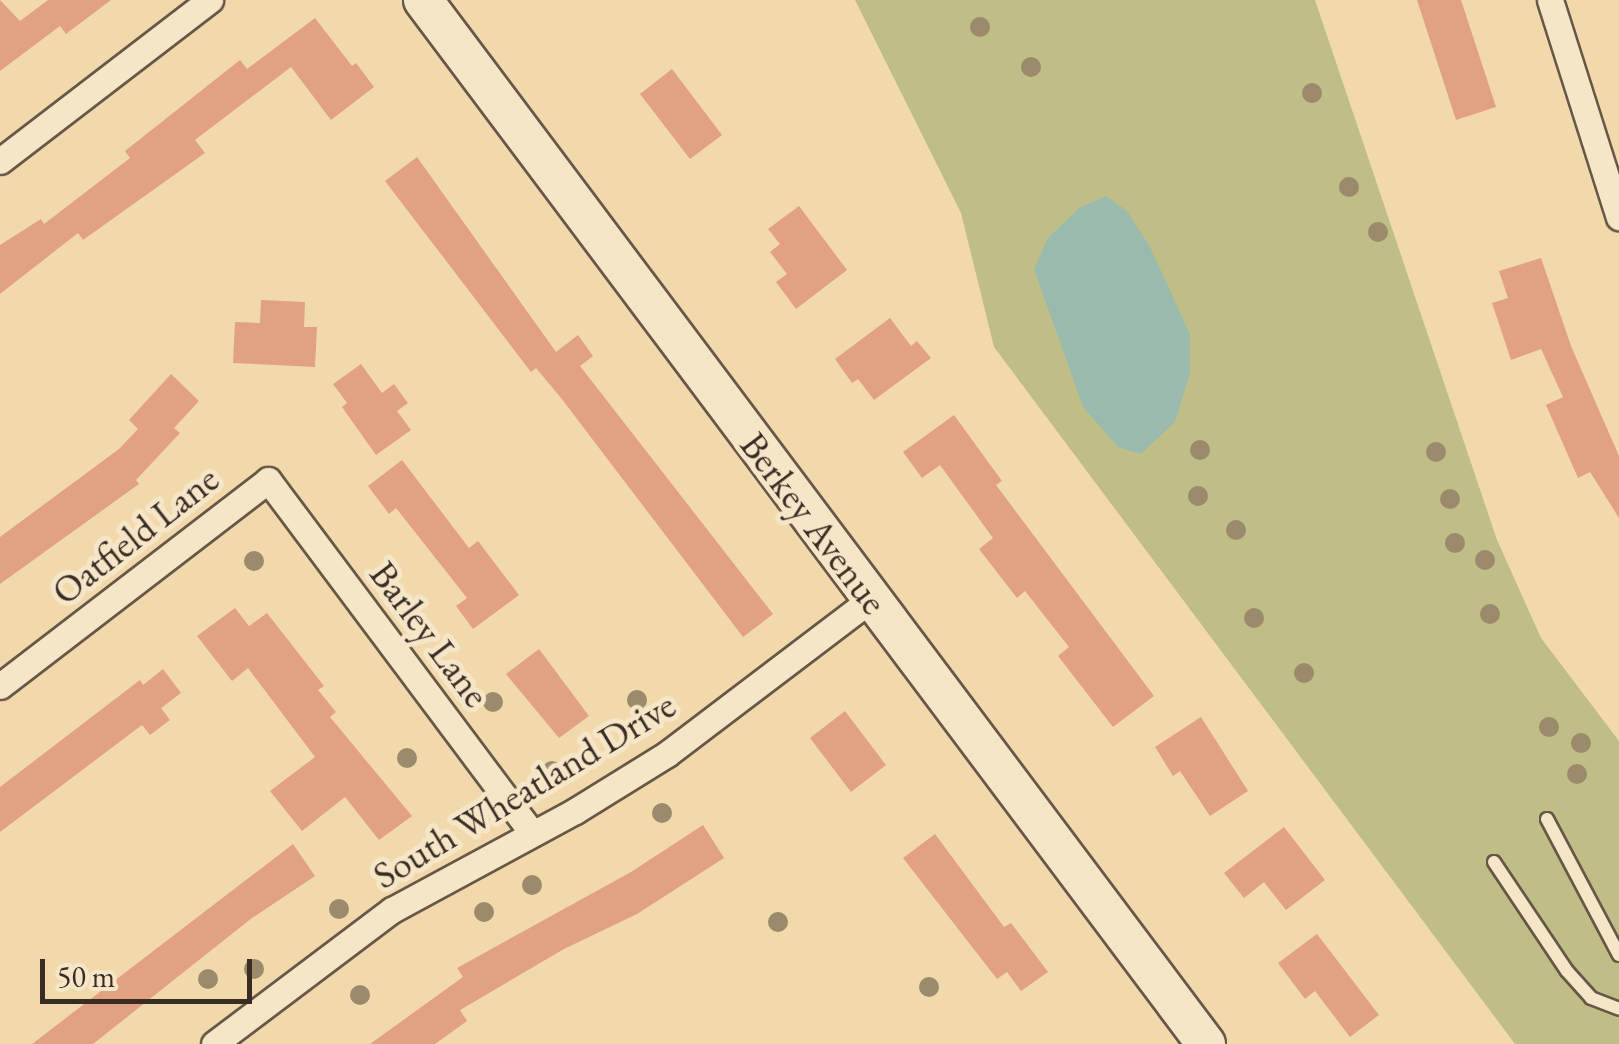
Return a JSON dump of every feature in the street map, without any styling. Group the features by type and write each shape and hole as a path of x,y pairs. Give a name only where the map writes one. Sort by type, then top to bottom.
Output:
{"street":[{"path":"0,162 210,0"},
{"name":"Berkey Avenue","path":"423,0 1206,1044"},
{"path":"1550,0 1619,217"},
{"name":"Oatfield Lane","path":"0,686 268,480"},
{"name":"Barley Lane","path":"268,480 532,834"},
{"name":"South Wheatland Drive","path":"214,1044 392,910 667,754 871,599"}],"lane":[{"path":"1547,819 1619,956"},
{"path":"1494,862 1567,971 1591,998 1619,1009"}],"shaded area":[{"path":"855,0 1315,0 1497,540 1541,638 1619,741 1619,1044 1515,1044 994,347 961,213"},
{"path":"1106,196 1127,211 1150,247 1190,334 1190,373 1175,422 1141,454 1118,447 1083,407 1034,269 1048,238 1079,208"}],"building":[{"path":"0,0 20,21 48,0 111,0 66,34 60,26 0,71"},
{"path":"1417,0 1461,0 1496,107 1456,120"},
{"path":"315,18 352,66 356,63 374,87 331,120 291,67 195,140 205,153 83,240 78,233 0,294 0,245 41,219 44,224 130,158 125,151 240,60 247,69"},
{"path":"672,69 722,135 690,159 640,94"},
{"path":"417,157 556,352 578,335 593,356 580,366 773,614 743,637 561,398 536,368 531,372 385,181"},
{"path":"799,206 847,270 796,309 776,282 787,274 770,252 780,244 768,229"},
{"path":"1541,258 1571,346 1619,456 1619,518 1590,472 1578,478 1546,405 1563,397 1541,349 1511,360 1492,303 1508,298 1499,271"},
{"path":"261,300 305,302 304,327 317,327 315,367 233,363 235,322 260,323"},
{"path":"890,318 911,346 917,341 931,358 874,400 858,379 852,383 835,359"},
{"path":"361,364 382,393 394,384 408,403 397,411 411,430 376,455 342,407 347,403 333,384"},
{"path":"171,374 199,401 174,428 180,433 136,480 139,484 0,584 0,537 119,449 138,429 129,420"},
{"path":"954,415 1002,481 996,485 1154,696 1113,727 1058,656 1069,647 1025,591 1017,598 979,549 993,538 940,465 922,478 903,452"},
{"path":"402,460 469,548 478,541 519,595 473,629 456,606 467,598 396,508 389,514 368,486"},
{"path":"235,608 249,626 267,613 324,686 318,690 336,712 330,717 412,816 379,840 345,797 302,831 270,791 315,757 248,668 232,681 197,636"},
{"path":"539,649 589,716 559,738 506,674"},
{"path":"163,669 181,693 161,708 170,720 150,735 142,725 0,832 0,787 140,680 143,685"},
{"path":"845,711 886,765 851,792 810,738"},
{"path":"1201,717 1248,791 1210,816 1180,771 1173,776 1155,747"},
{"path":"703,825 724,858 637,914 564,949 460,1010 467,1021 435,1044 370,1044 463,977 457,968 631,872"},
{"path":"1284,827 1325,880 1286,910 1264,882 1244,898 1224,873"},
{"path":"935,834 1004,927 1011,923 1048,972 1021,991 1007,972 997,979 903,858"},
{"path":"293,844 315,876 252,918 93,1044 32,1044"},
{"path":"1317,934 1379,1015 1350,1037 1315,991 1305,999 1278,963"}]}
